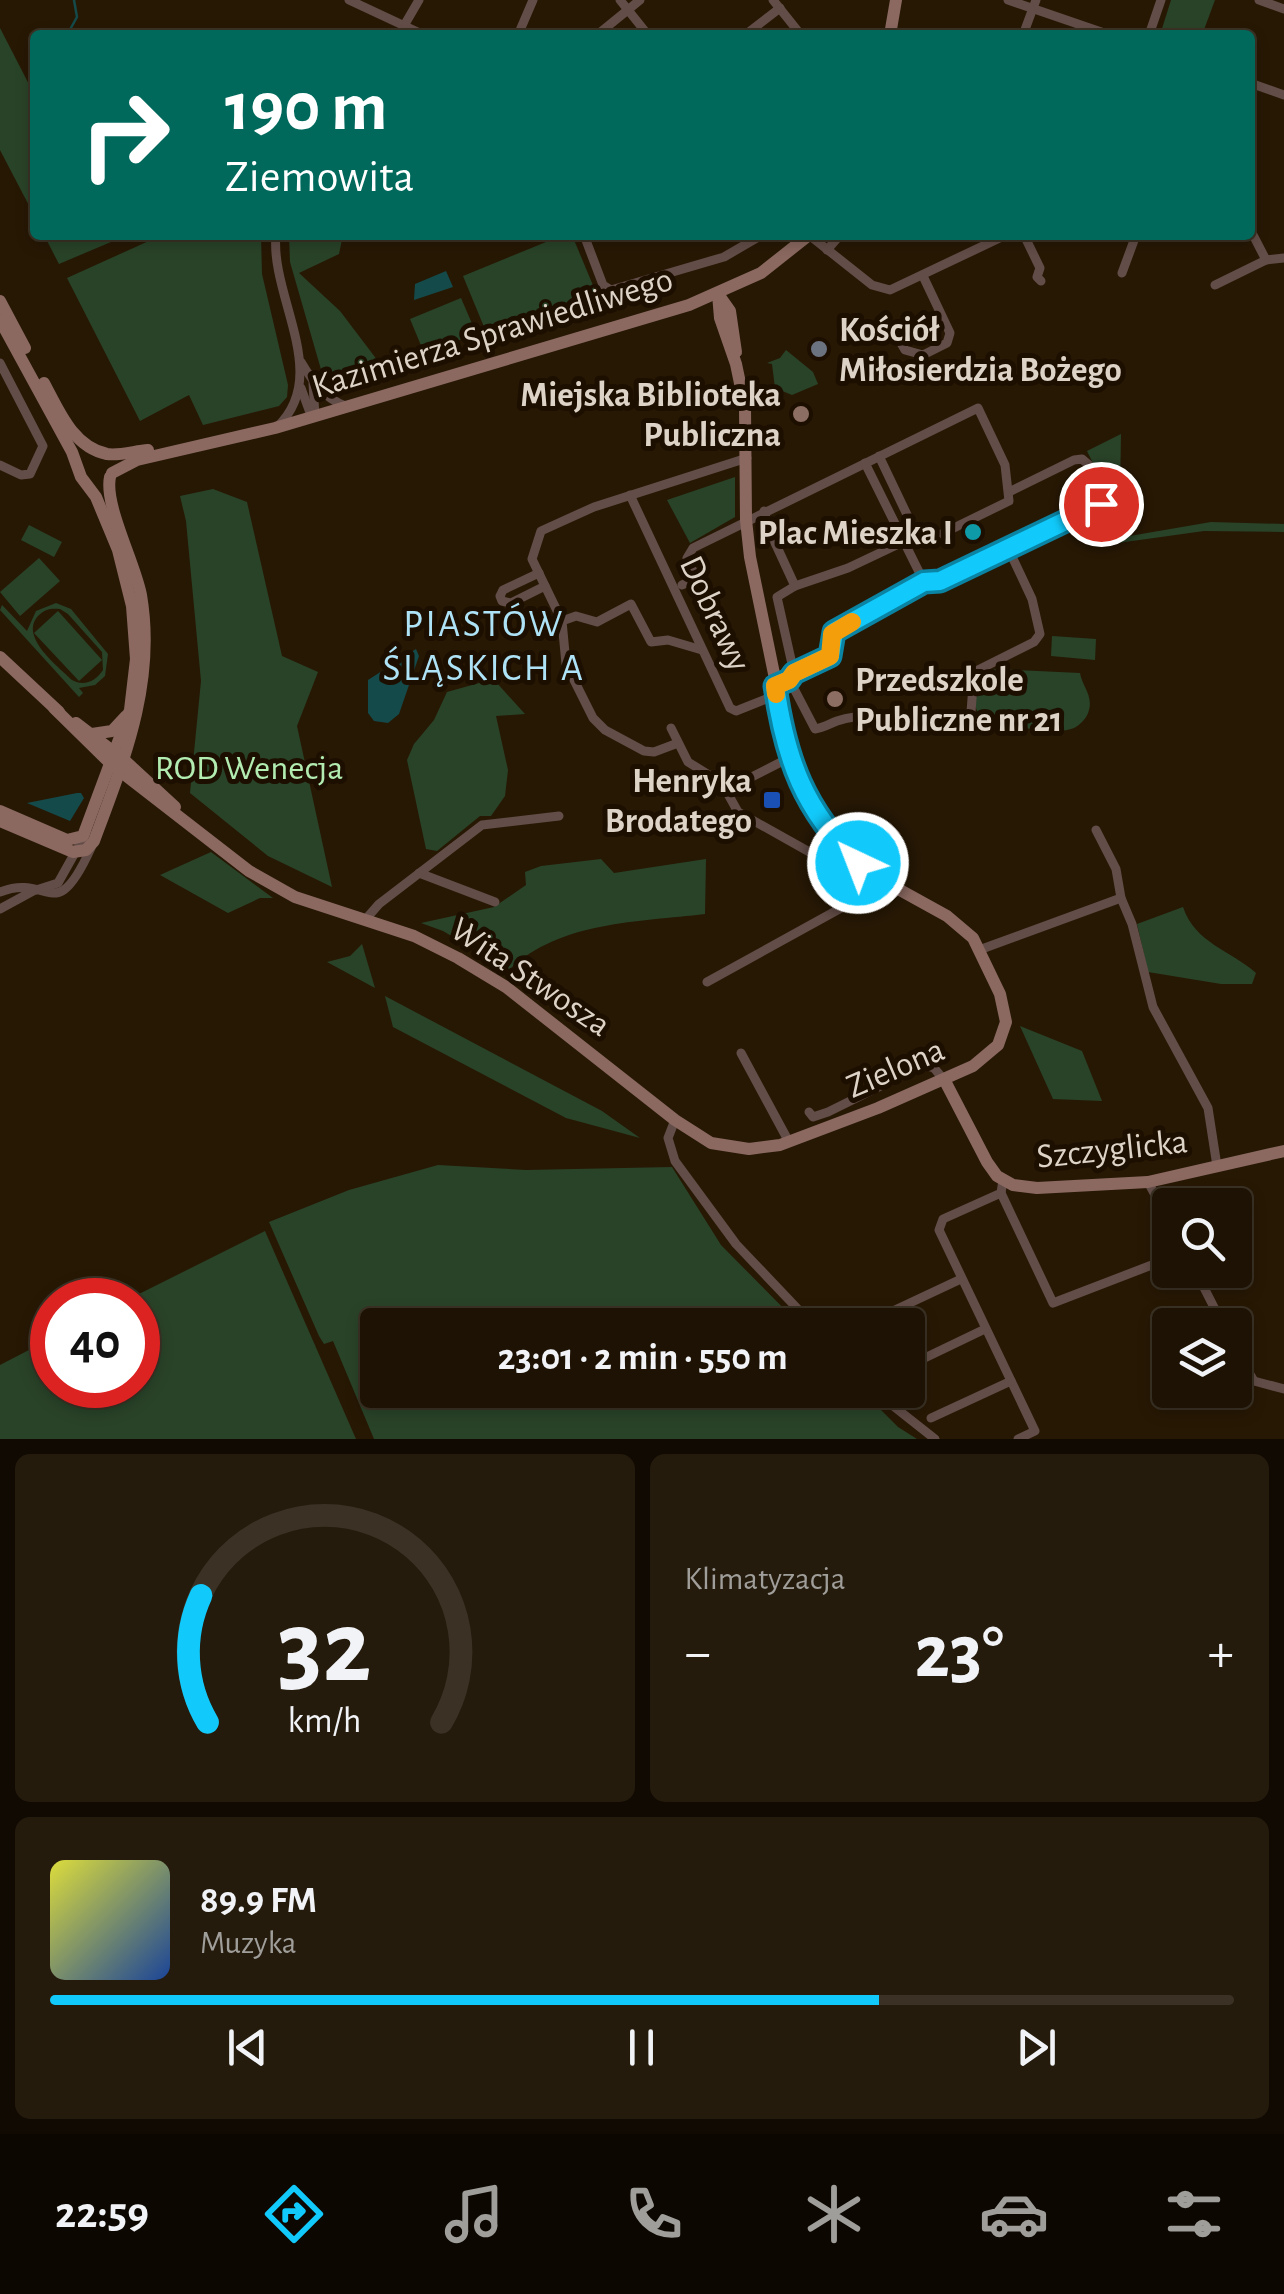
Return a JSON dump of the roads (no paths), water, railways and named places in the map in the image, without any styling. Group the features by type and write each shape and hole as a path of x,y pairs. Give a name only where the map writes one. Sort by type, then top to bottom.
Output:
{"street":[{"path":"349,0 415,30"},
{"path":"405,24 419,0"},
{"path":"520,30 533,0"},
{"path":"620,0 644,30"},
{"path":"603,30 640,0"},
{"path":"891,30 896,0"},
{"path":"1008,0 1034,4 1079,30"},
{"path":"1151,30 1162,0"},
{"path":"1259,0 1284,8"},
{"path":"751,30 776,4 798,30"},
{"path":"1025,30 1034,4"},
{"path":"1255,86 1284,95"},
{"path":"1255,239 1266,260"},
{"path":"276,240 276,262 300,360 300,384 294,407 276,428"},
{"path":"586,240 603,285 610,290 724,258 754,240"},
{"name":"Kazimierza Sprawiedliwego","path":"111,475 131,462 175,448 276,428 690,304 752,278 779,262 803,240"},
{"path":"815,240 882,290 897,289 996,240"},
{"path":"827,250 836,240"},
{"path":"1026,240 1040,268"},
{"path":"1122,274 1134,240"},
{"path":"1214,285 1266,260 1284,258"},
{"path":"901,343 905,350 922,355 947,343 950,333 923,276"},
{"path":"690,304 728,325 752,278"},
{"name":"Zielona","path":"711,1143 748,1149 789,1142 945,1080 984,1060 1004,1033 1003,1003 979,950 964,928 880,879 838,843 811,807 790,758 746,520 745,407 718,294"},
{"path":"0,300 62,416 79,440 110,459 109,497 135,569 146,655 135,710 117,762 86,832 77,840 67,871 58,883 0,909"},
{"path":"0,320 106,517 129,586 136,640 135,710 140,728 136,756 140,781 109,796"},
{"path":"300,360 312,383 328,398 349,407"},
{"path":"0,364 41,438 39,457 26,476 0,465"},
{"path":"13,387 31,378"},
{"path":"312,383 315,416"},
{"path":"300,384 315,416"},
{"path":"682,585 696,578 686,558 688,551 978,408 1005,465 1009,497"},
{"name":"Kazimierza Sprawiedliwego","path":"99,452 175,448"},
{"path":"81,475 82,456 99,452"},
{"path":"775,691 791,676 830,656 832,634 924,582 940,581 1096,506 1104,498 1090,464 1078,459 921,544 879,456"},
{"path":"678,742 654,752 644,751 605,730 593,718 566,664 562,621 532,559 541,531 586,510 747,458"},
{"path":"865,462 924,582"},
{"path":"81,475 98,485 111,475"},
{"name":"Dobrawy","path":"630,495 730,708 736,711 775,691"},
{"path":"764,511 795,586"},
{"path":"916,535 777,597 791,676 813,727 818,730 838,721 874,716 910,717 940,725 965,722 971,712 974,672 1034,642 1040,634 1032,599 1008,548"},
{"path":"539,573 503,590 502,601 511,603 546,586"},
{"path":"562,621 576,616 597,622 632,604 651,642 668,640 703,650"},
{"name":"Wita Stwosza","path":"0,657 117,762 271,886 435,945 506,987 711,1143"},
{"name":"Wita Stwosza","path":"54,708 92,734 117,762"},
{"path":"92,734 112,730 135,710"},
{"path":"671,728 688,762 730,788"},
{"path":"790,758 730,788 728,794 738,812 813,854 838,843"},
{"path":"67,871 63,855 74,848 109,796 117,762"},
{"path":"0,811 74,848"},
{"path":"366,920 379,904 482,825 560,816"},
{"path":"0,821 74,848"},
{"path":"1096,830 1116,870 1120,898 1132,924 1153,1007 1208,1108 1217,1166"},
{"path":"0,892 13,888 61,892 71,885 79,870 74,848"},
{"path":"419,872 495,902"},
{"path":"707,982 872,891 880,879"},
{"path":"979,950 1120,898"},
{"path":"741,1052 789,1142"},
{"path":"810,1112 814,1117 828,1112 923,1065 934,1068 945,1080"},
{"name":"Szczyglicka","path":"945,1080 1002,1187 1148,1182 1284,1150"},
{"path":"676,1120 668,1136 675,1161 736,1244 797,1308"},
{"path":"1148,1182 1152,1189"},
{"path":"1018,1439 1035,1431 939,1230 943,1219 1002,1187 1052,1303 1152,1265"},
{"path":"900,1308 962,1279"},
{"path":"925,1358 986,1328"},
{"path":"1252,1378 1284,1389"},
{"path":"931,1418 1010,1380"},
{"path":"896,1408 935,1439"}],"water":[{"path":"446,271 453,287 414,300 415,284"},
{"path":"416,649 419,656 399,714 388,723 374,721 368,713 368,680"},
{"path":"81,793 84,798 70,821 27,803"}],"waterway":[{"path":"70,30 77,17 74,0"}],"place":[{"name":"Kościół Miłosierdzia Bożego","path":"819,349"},
{"name":"Miejska Biblioteka Publiczna","path":"801,414"},
{"name":"Plac Mieszka I","path":"973,532"},
{"name":"Przedszkole Publiczne nr 21","path":"835,699"},
{"name":"Henryka Brodatego","path":"772,800"}],"district":[{"name":"PIASTÓW ŚLĄSKICH A","path":"484,644"}],"park label":[{"name":"ROD Wenecja","path":"249,767"}]}
